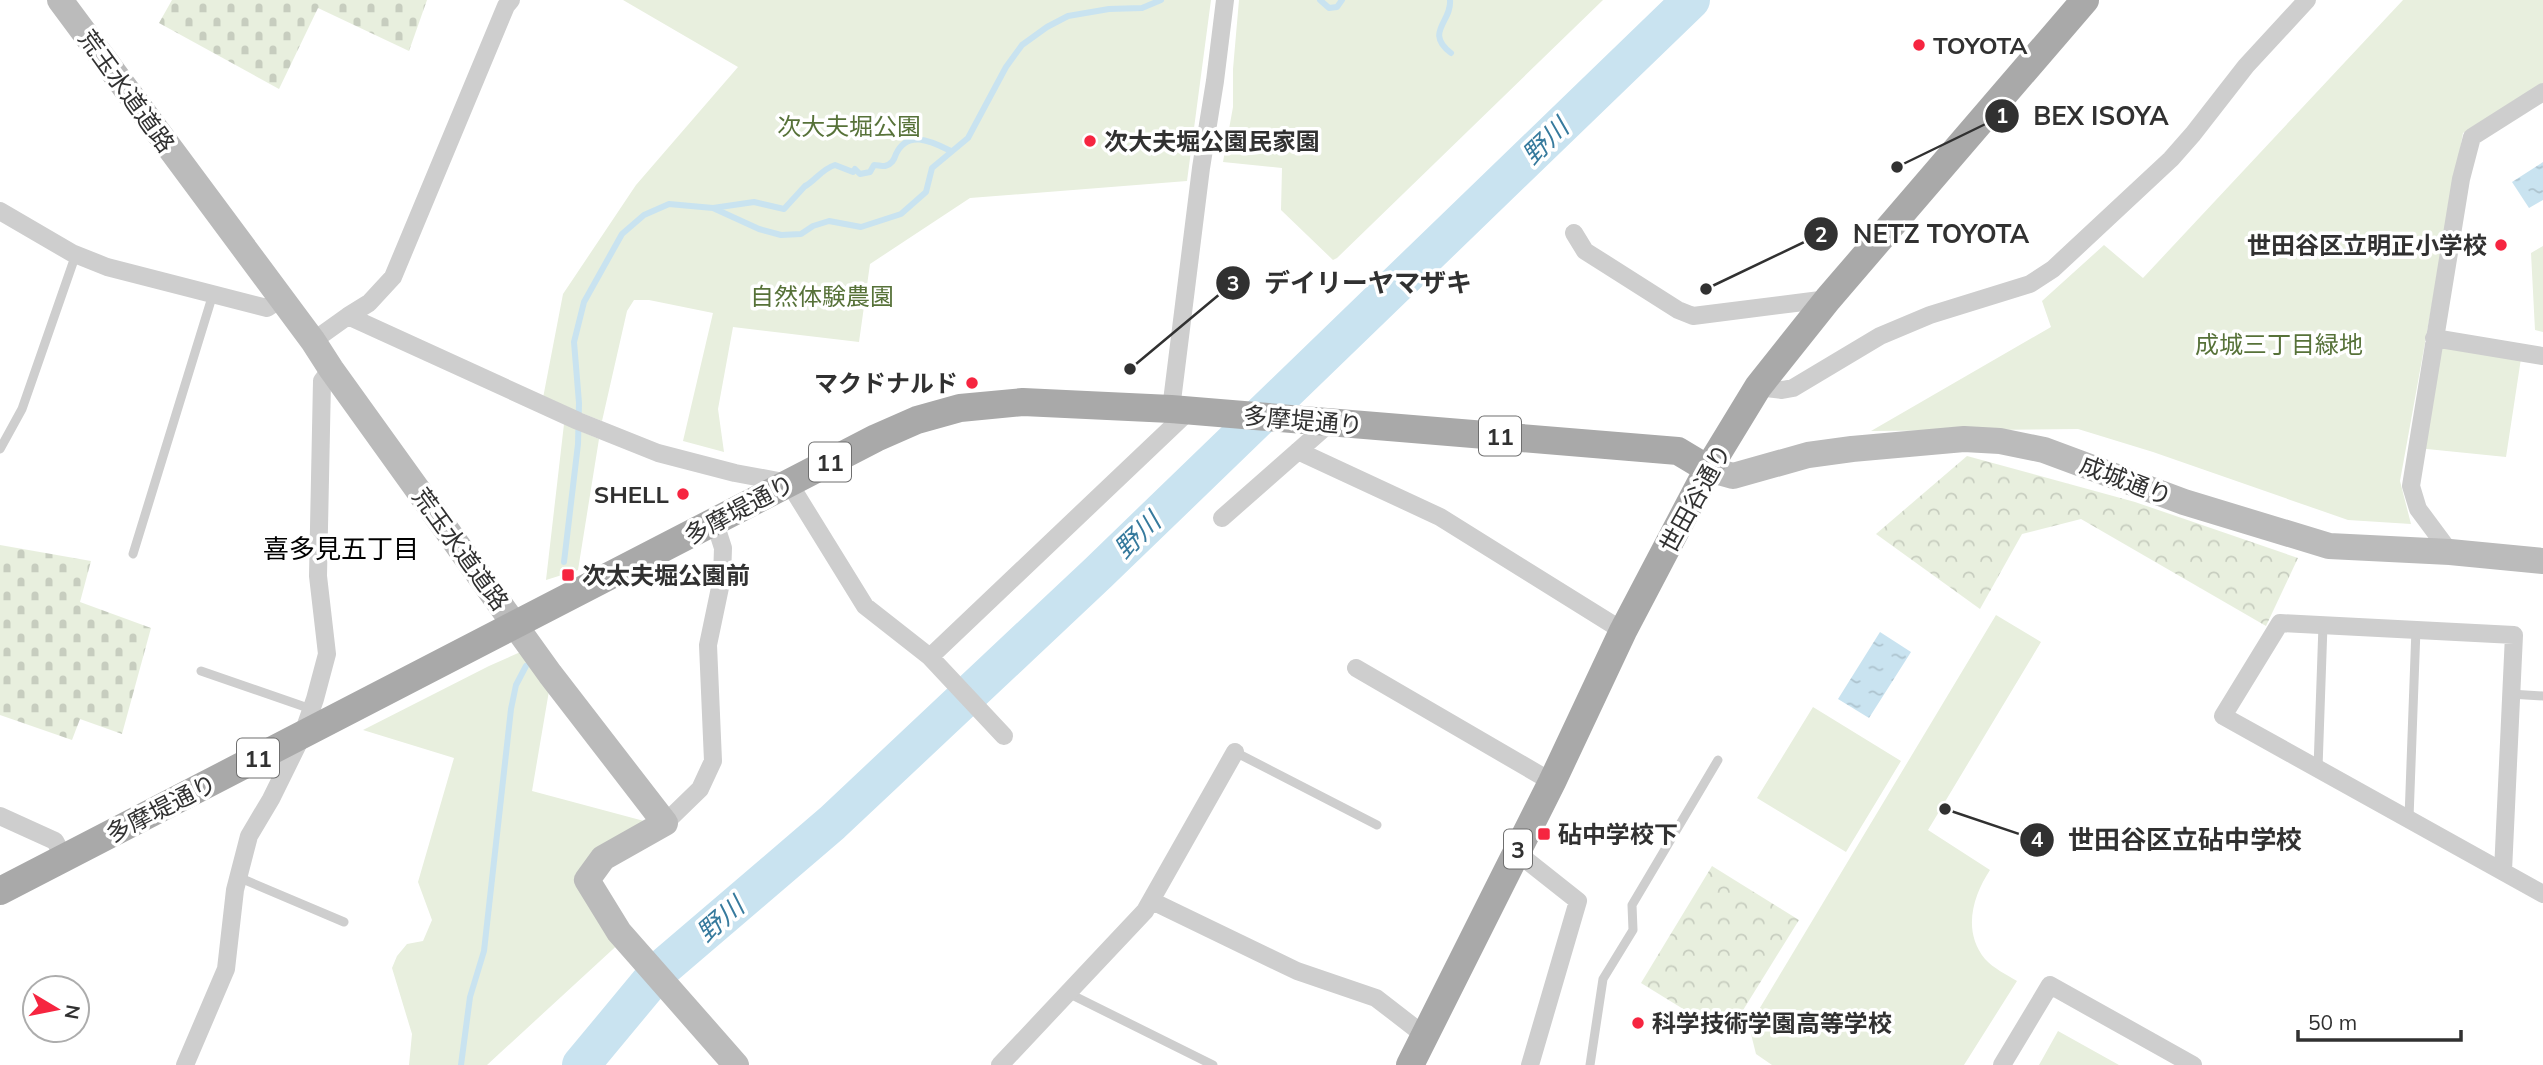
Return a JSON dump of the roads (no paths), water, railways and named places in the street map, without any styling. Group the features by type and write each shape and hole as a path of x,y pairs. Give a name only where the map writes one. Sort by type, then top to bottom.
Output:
{"main road":[{"name":"荒玉水道道路","path":"60,0 313,341 550,674 665,822"},
{"name":"世田谷通り","path":"1410,1065 1552,782 1623,631 1708,469 1758,387 1828,299 2085,0"},
{"name":"多摩堤通り","path":"0,891 886,434 960,408 1023,402 1325,422 1678,451 1708,469"},
{"name":"成城通り","path":"1708,469 1734,476 1808,455 1852,449 1964,439 2000,441 2044,450 2184,502 2329,546 2450,552 2543,561"},
{"path":"665,822 603,858 587,880 624,939 736,1065"}],"street":[{"path":"935,661 1189,411 1200,168 1225,0"},
{"path":"1758,387 1782,390 1793,388 1880,336 1930,315 2030,284 2053,269 2178,150 2246,66 2308,0"},
{"path":"313,341 369,303 393,277 504,2"},
{"path":"2450,552 2418,509 2411,486 2460,179 2472,137 2543,92"},
{"path":"0,211 76,254 107,267 267,308 281,299"},
{"path":"1574,233 1586,251 1678,310 1693,316 1828,299"},
{"path":"348,316 586,424 682,460 789,483 865,606 935,661 1002,732"},
{"path":"2434,338 2543,356"},
{"path":"185,1065 226,969 238,877 249,836 271,799 302,736 327,654 318,576 322,382 331,369"},
{"path":"1222,518 1298,451 1325,422"},
{"path":"1298,451 1440,517 1623,631"},
{"path":"665,822 700,789 713,761 708,645 722,578 723,548 715,523"},
{"path":"2503,871 2514,635 2280,623 2223,716 2543,894"},
{"path":"1356,668 1552,782"},
{"path":"1000,1065 1152,901 1235,752"},
{"path":"0,816 55,841 64,858"},
{"path":"1516,852 1578,901 1530,1065"},
{"path":"1152,901 1297,971 1376,998 1424,1035"},
{"path":"2002,1065 2050,985 2193,1065"}],"lane":[{"path":"0,449 22,409 76,254"},
{"path":"133,554 213,294"},
{"path":"2318,768 2323,625"},
{"path":"2409,818 2416,629"},
{"path":"201,671 313,704"},
{"path":"2510,694 2543,696"},
{"path":"1235,752 1377,825"},
{"path":"1590,1065 1603,979 1633,930 1632,905 1718,760"},
{"path":"238,877 344,922"},
{"path":"1068,993 1213,1065"}],"water":[{"path":"2543,162 2543,200 2529,208 2512,182"},
{"path":"1880,632 1911,652 1869,718 1838,699"}],"waterway":[{"path":"713,208 759,229 781,235 801,234 813,226 829,221 861,227 901,214 926,192 932,168 968,138 1006,67 1022,45 1068,16 1109,9 1142,8 1161,0"},
{"path":"1320,0 1329,8 1337,7 1342,0"},
{"path":"1450,0 1450,8 1439,33 1443,46 1451,53"},
{"name":"野川","path":"581,1065 659,971 832,823 1098,573 1691,0"},
{"path":"804,187 835,165 853,172 855,169 860,174 870,172 874,165 885,166 892,162 901,146 914,140 928,141 951,151"},
{"path":"564,562 578,444 579,403 574,342 584,302 622,234 644,215 669,204 713,208 754,202 784,209 805,186"},
{"path":"461,1065 470,997 484,951 511,709 516,685 526,666"}],"place":[{"name":"TOYOTA","path":"1919,45"},
{"name":"次大夫堀公園民家園","path":"1090,141"},
{"name":"BEX ISOYA","path":"1897,167"},
{"name":"世田谷区立明正小学校","path":"2501,245"},
{"name":"NETZ TOYOTA","path":"1706,289"},
{"name":"デイリーヤマザキ","path":"1130,369"},
{"name":"マクドナルド","path":"972,383"},
{"name":"SHELL","path":"683,494"},
{"name":"次太夫堀公園前","path":"568,575"},
{"name":"世田谷区立砧中学校","path":"1945,809"},
{"name":"砧中学校下","path":"1544,834"},
{"name":"科学技術学園高等学校","path":"1638,1023"}],"district":[{"name":"喜多見五丁目","path":"341,548"}],"park label":[{"name":"次大夫堀公園","path":"849,126"},
{"name":"自然体験農園","path":"822,296"},
{"name":"成城三丁目緑地","path":"2279,344"}]}
